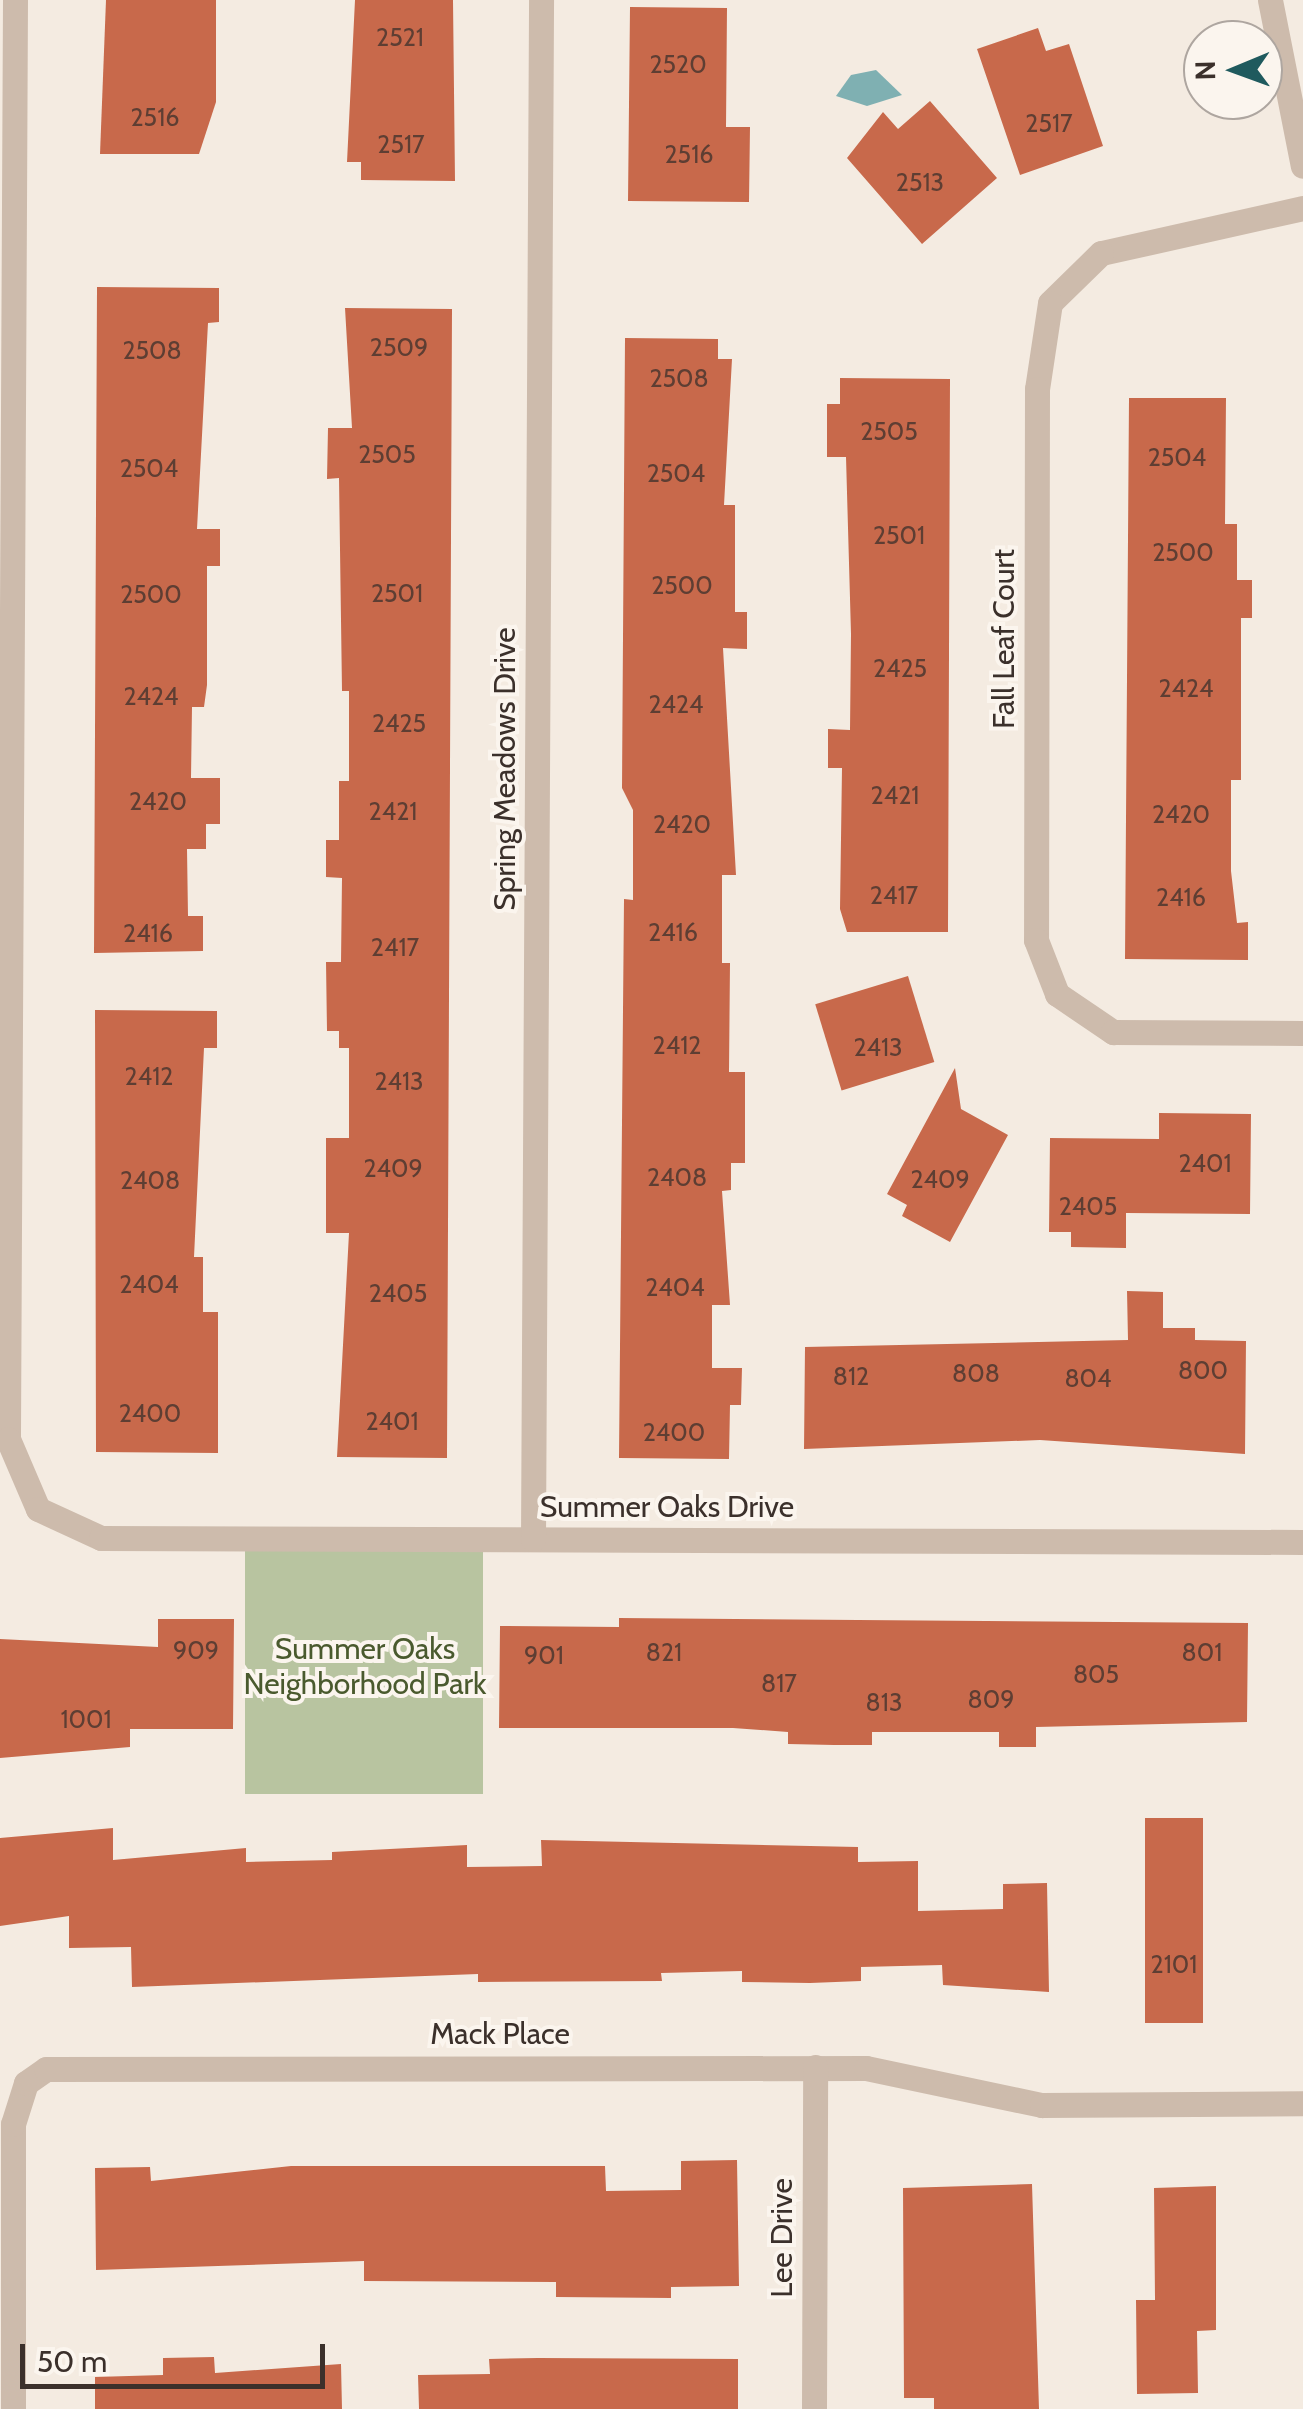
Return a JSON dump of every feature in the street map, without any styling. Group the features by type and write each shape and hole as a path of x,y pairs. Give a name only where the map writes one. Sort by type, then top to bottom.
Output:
{"street":[{"name":"Summer Oaks Drive","path":"14,0 8,1439 38,1509 101,1538 1303,1542"},
{"name":"Spring Meadows Drive","path":"533,1539 542,0"},
{"path":"1270,0 1303,166"},
{"name":"Fall Leaf Court","path":"1303,208 1101,252 1050,303 1037,388 1036,940 1058,994 1114,1032 1303,1033"},
{"name":"Mack Place","path":"13,2409 13,2124 26,2082 46,2069 815,2067 879,2069 1042,2105 1303,2103"},
{"name":"Lee Drive","path":"814,2409 815,2067"}],"green space":[{"name":"Summer Oaks Neighborhood Park","path":"245,1538 483,1538 483,1794 245,1794"}],"water":[{"path":"876,70 902,95 867,106 836,96 851,75"}],"building":[{"path":"106,0 216,0 216,102 199,154 100,154"},
{"path":"355,0 453,0 455,181 361,180 361,162 347,162"},
{"path":"630,7 727,8 726,127 750,127 749,202 628,201"},
{"path":"1038,28 1046,51 1069,44 1103,146 1020,175 977,49"},
{"path":"930,101 997,178 922,244 847,158 883,112 898,129"},
{"path":"97,287 219,288 219,322 208,323 197,529 220,529 220,566 207,566 207,685 204,707 192,707 191,778 220,778 220,824 206,824 206,849 187,849 188,916 203,916 203,951 94,953"},
{"path":"345,308 452,309 447,1458 337,1457 349,1233 326,1233 326,1138 349,1138 349,1048 339,1048 339,1031 327,1031 326,962 341,962 342,878 326,877 326,840 339,840 339,781 349,781 349,691 342,691 339,478 327,479 328,428 352,428"},
{"path":"625,338 718,339 718,359 732,359 724,505 735,505 735,612 747,612 747,649 723,648 736,875 722,875 722,963 730,963 729,1072 745,1072 745,1163 731,1163 731,1190 722,1191 730,1305 712,1305 712,1368 742,1368 741,1405 730,1405 729,1459 619,1458 624,899 633,900 633,810 622,788"},
{"path":"840,378 950,379 948,932 847,932 840,909 842,768 828,768 828,729 850,730 851,634 846,457 827,457 827,404 840,404"},
{"path":"1129,398 1226,398 1225,524 1237,524 1237,580 1252,580 1252,618 1241,618 1241,780 1231,780 1231,871 1237,923 1248,922 1248,960 1125,959"},
{"path":"908,976 934,1062 842,1090 815,1004"},
{"path":"95,1010 217,1011 217,1048 204,1048 194,1257 203,1257 203,1312 218,1312 218,1453 96,1452"},
{"path":"955,1068 961,1109 1008,1135 950,1242 902,1216 907,1205 887,1194"},
{"path":"1159,1113 1251,1114 1250,1214 1126,1213 1126,1248 1071,1247 1071,1232 1049,1232 1050,1138 1159,1139"},
{"path":"1127,1291 1163,1292 1163,1328 1195,1328 1195,1340 1246,1341 1245,1454 1040,1440 804,1449 805,1347 1128,1340"},
{"path":"619,1618 1248,1623 1247,1722 1036,1727 1036,1747 999,1747 999,1732 872,1732 872,1745 834,1745 788,1744 788,1732 733,1728 499,1728 500,1626 619,1627"},
{"path":"158,1619 234,1619 233,1729 130,1729 130,1747 0,1758 0,1639 158,1647"},
{"path":"1145,1818 1203,1818 1203,2023 1145,2023"},
{"path":"113,1828 113,1860 246,1848 246,1862 332,1860 332,1852 467,1845 467,1867 542,1866 541,1840 858,1847 858,1862 918,1861 918,1911 1003,1909 1003,1884 1047,1883 1049,1992 943,1985 942,1965 861,1967 861,1981 810,1983 742,1982 742,1971 661,1973 662,1981 478,1982 478,1974 132,1987 131,1947 69,1948 69,1916 0,1926 0,1838"},
{"path":"737,2160 739,2286 671,2287 671,2298 556,2297 556,2282 364,2281 364,2261 96,2270 95,2168 150,2167 151,2181 291,2166 605,2166 606,2191 681,2190 681,2161"},
{"path":"1032,2184 1039,2409 934,2409 934,2398 904,2398 903,2188"},
{"path":"1216,2186 1216,2330 1197,2331 1198,2393 1137,2394 1136,2300 1155,2300 1154,2188"},
{"path":"214,2357 215,2373 341,2364 342,2409 95,2409 95,2377 163,2375 163,2358"},
{"path":"489,2359 738,2359 738,2409 419,2409 418,2375 490,2374"}]}
